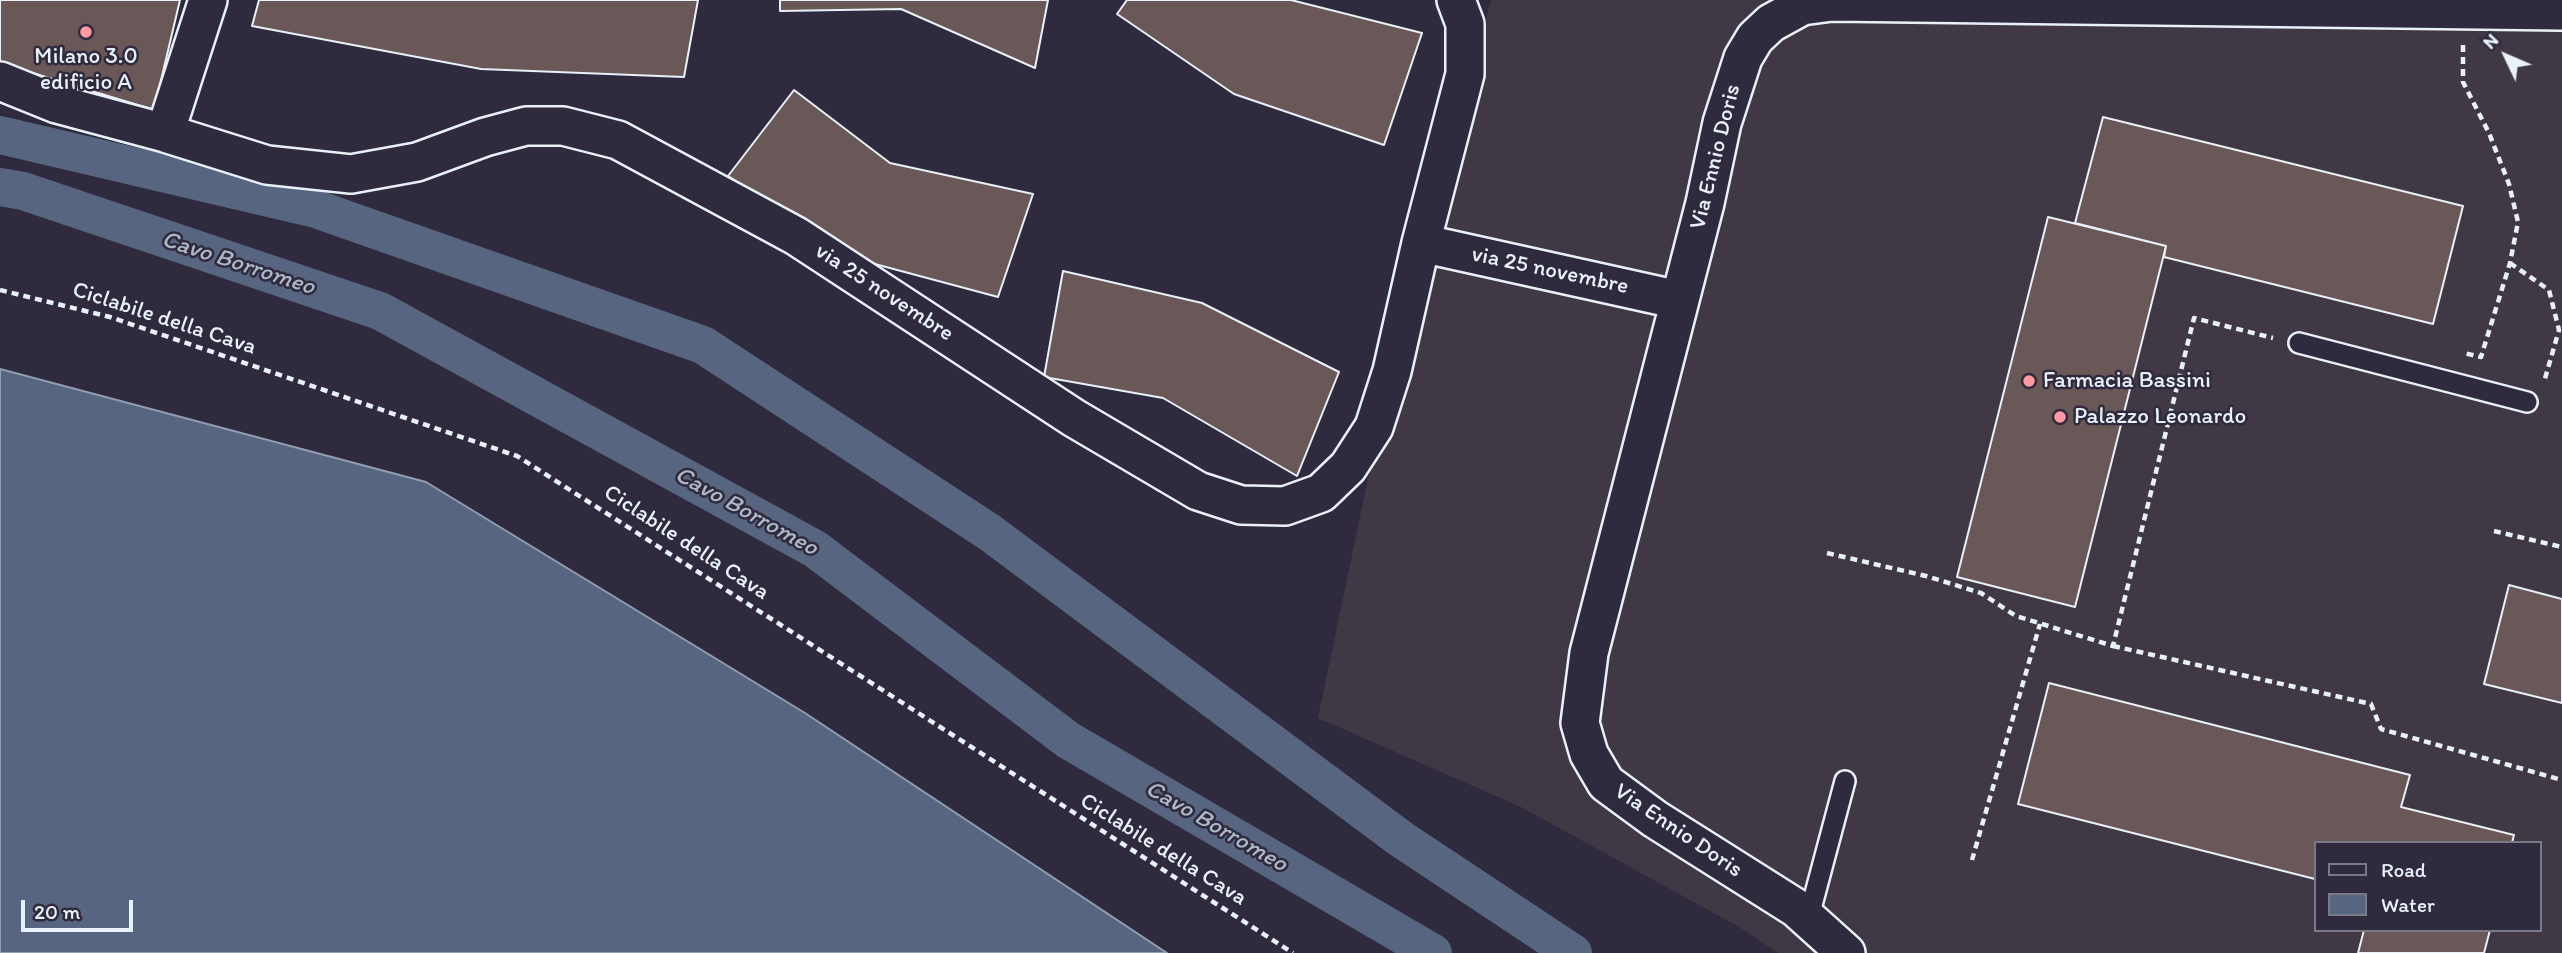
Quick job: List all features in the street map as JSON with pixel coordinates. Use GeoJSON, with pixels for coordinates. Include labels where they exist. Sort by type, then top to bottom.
{"type":"FeatureCollection","features":[{"type":"Feature","properties":{"kind":"street"},"geometry":{"type":"LineString","coordinates":[[165,133],[208,0]]}},
{"type":"Feature","properties":{"kind":"street","name":"via 25 novembre"},"geometry":{"type":"LineString","coordinates":[[0,81],[57,104],[165,133],[267,165],[351,174],[417,162],[485,137],[526,126],[563,126],[618,141],[796,236],[1074,418],[1198,491],[1241,505],[1285,506],[1321,493],[1348,467],[1374,427],[1392,371],[1465,75],[1465,23],[1457,0]]}},
{"type":"Feature","properties":{"kind":"street","name":"Via Ennio Doris"},"geometry":{"type":"LineString","coordinates":[[1846,953],[1796,908],[1655,819],[1606,783],[1589,754],[1580,723],[1589,653],[1705,203],[1722,123],[1742,58],[1755,38],[1771,23],[1802,6],[1832,2],[2562,11]]}},
{"type":"Feature","properties":{"kind":"street","name":"via 25 novembre"},"geometry":{"type":"LineString","coordinates":[[1422,243],[1679,300]]}},
{"type":"Feature","properties":{"kind":"lane"},"geometry":{"type":"LineString","coordinates":[[2299,343],[2535,398]]}},
{"type":"Feature","properties":{"kind":"lane"},"geometry":{"type":"LineString","coordinates":[[1808,920],[1845,780]]}},
{"type":"Feature","properties":{"kind":"path"},"geometry":{"type":"LineString","coordinates":[[2455,351],[2481,357],[2510,263],[2518,222],[2509,184],[2489,134],[2463,82],[2463,9]]}},
{"type":"Feature","properties":{"kind":"path"},"geometry":{"type":"LineString","coordinates":[[2510,263],[2549,290],[2559,330],[2535,398]]}},
{"type":"Feature","properties":{"kind":"path","name":"Ciclabile della Cava"},"geometry":{"type":"LineString","coordinates":[[0,290],[110,317],[517,456],[1293,953]]}},
{"type":"Feature","properties":{"kind":"path"},"geometry":{"type":"LineString","coordinates":[[2113,646],[2194,318],[2278,339]]}},
{"type":"Feature","properties":{"kind":"path"},"geometry":{"type":"LineString","coordinates":[[2494,531],[2562,547]]}},
{"type":"Feature","properties":{"kind":"path"},"geometry":{"type":"LineString","coordinates":[[1827,553],[1926,576],[1981,593],[2015,617],[2113,646],[2371,704],[2381,729],[2562,780]]}},
{"type":"Feature","properties":{"kind":"path"},"geometry":{"type":"LineString","coordinates":[[1972,860],[2040,624]]}},
{"type":"Feature","properties":{"kind":"shaded area"},"geometry":{"type":"Polygon","coordinates":[[[1491,0],[2562,0],[2562,953],[1778,953],[1741,928],[1521,807],[1318,718],[1366,488],[1491,0]]]}},
{"type":"Feature","properties":{"kind":"water"},"geometry":{"type":"Polygon","coordinates":[[[0,369],[426,482],[805,713],[1167,953],[0,953],[0,369]]]}},
{"type":"Feature","properties":{"kind":"building","name":"Milano 3.0 edificio A"},"geometry":{"type":"Polygon","coordinates":[[[0,0],[180,0],[154,110],[0,63],[0,0]]]}},
{"type":"Feature","properties":{"kind":"building"},"geometry":{"type":"Polygon","coordinates":[[[259,0],[698,0],[684,77],[481,69],[252,26],[259,0]]]}},
{"type":"Feature","properties":{"kind":"building"},"geometry":{"type":"Polygon","coordinates":[[[780,0],[1048,0],[1035,68],[901,9],[780,11],[780,0]]]}},
{"type":"Feature","properties":{"kind":"building"},"geometry":{"type":"Polygon","coordinates":[[[1127,0],[1291,0],[1422,33],[1384,145],[1234,94],[1117,14],[1127,0]]]}},
{"type":"Feature","properties":{"kind":"building"},"geometry":{"type":"Polygon","coordinates":[[[794,90],[890,163],[1033,194],[998,297],[845,256],[728,176],[794,90]]]}},
{"type":"Feature","properties":{"kind":"building"},"geometry":{"type":"Polygon","coordinates":[[[2103,117],[2463,206],[2433,324],[2164,257],[2166,246],[2075,223],[2103,117]]]}},
{"type":"Feature","properties":{"kind":"building","name":"Palazzo Leonardo"},"geometry":{"type":"Polygon","coordinates":[[[2048,217],[2166,246],[2075,607],[1957,577],[2048,217]]]}},
{"type":"Feature","properties":{"kind":"building"},"geometry":{"type":"Polygon","coordinates":[[[1063,271],[1202,303],[1339,372],[1297,476],[1163,398],[1044,377],[1063,271]]]}},
{"type":"Feature","properties":{"kind":"building"},"geometry":{"type":"Polygon","coordinates":[[[2509,585],[2562,599],[2562,703],[2484,684],[2509,585]]]}},
{"type":"Feature","properties":{"kind":"building"},"geometry":{"type":"Polygon","coordinates":[[[2049,683],[2410,775],[2401,807],[2514,835],[2512,841],[2314,841],[2314,879],[2018,804],[2049,683]]]}},
{"type":"Feature","properties":{"kind":"building"},"geometry":{"type":"Polygon","coordinates":[[[2363,932],[2489,932],[2484,953],[2358,953],[2363,932]]]}},
{"type":"Feature","properties":{"kind":"waterway"},"geometry":{"type":"LineString","coordinates":[[0,135],[316,209],[703,345],[989,532],[1401,839],[1573,953]]}},
{"type":"Feature","properties":{"kind":"waterway","name":"Cavo Borromeo"},"geometry":{"type":"LineString","coordinates":[[0,187],[23,191],[380,311],[815,549],[1068,740],[1433,953]]}},
{"type":"Feature","properties":{"kind":"place","name":"Milano 3.0 edificio A"},"geometry":{"type":"Point","coordinates":[86,32]}},
{"type":"Feature","properties":{"kind":"place","name":"Farmacia Bassini"},"geometry":{"type":"Point","coordinates":[2029,381]}},
{"type":"Feature","properties":{"kind":"place","name":"Palazzo Leonardo"},"geometry":{"type":"Point","coordinates":[2060,417]}}]}
